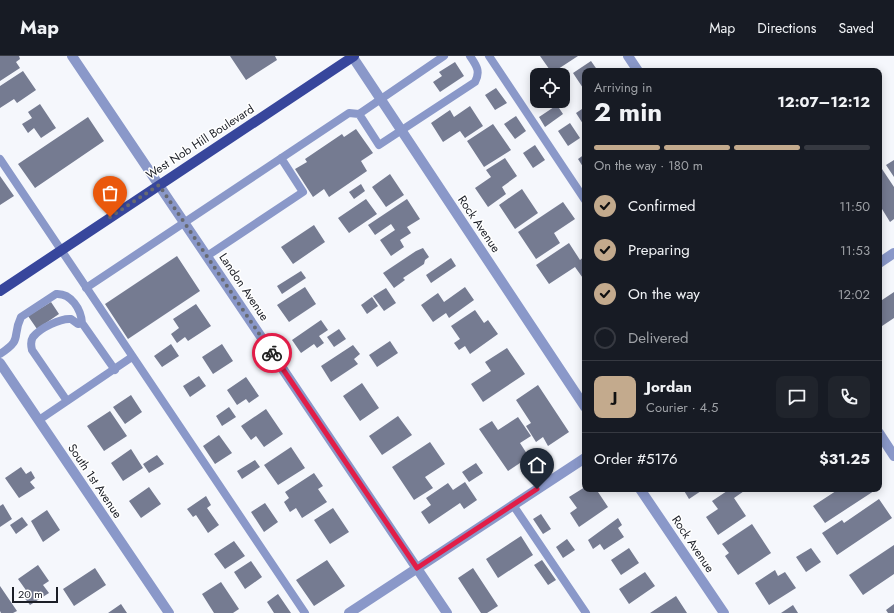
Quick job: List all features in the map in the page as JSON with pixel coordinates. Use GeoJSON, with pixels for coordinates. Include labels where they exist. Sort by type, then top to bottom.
{"type":"FeatureCollection","features":[{"type":"Feature","properties":{"kind":"main road","name":"West Nob Hill Boulevard"},"geometry":{"type":"LineString","coordinates":[[0,291],[353,56]]}},
{"type":"Feature","properties":{"kind":"street","name":"Landon Avenue"},"geometry":{"type":"LineString","coordinates":[[72,56],[447,613]]}},
{"type":"Feature","properties":{"kind":"street","name":"Rock Avenue"},"geometry":{"type":"LineString","coordinates":[[353,56],[380,100],[582,402]]}},
{"type":"Feature","properties":{"kind":"street"},"geometry":{"type":"LineString","coordinates":[[628,56],[636,68]]}},
{"type":"Feature","properties":{"kind":"street"},"geometry":{"type":"LineString","coordinates":[[882,261],[894,253]]}},
{"type":"Feature","properties":{"kind":"street","name":"South 1st Avenue"},"geometry":{"type":"LineString","coordinates":[[0,363],[169,613]]}},
{"type":"Feature","properties":{"kind":"street"},"geometry":{"type":"LineString","coordinates":[[882,438],[894,456]]}},
{"type":"Feature","properties":{"kind":"street"},"geometry":{"type":"LineString","coordinates":[[349,613],[582,460]]}},
{"type":"Feature","properties":{"kind":"street","name":"Rock Avenue"},"geometry":{"type":"LineString","coordinates":[[642,492],[724,613]]}},
{"type":"Feature","properties":{"kind":"lane"},"geometry":{"type":"LineString","coordinates":[[86,288],[349,113],[359,114],[444,56]]}},
{"type":"Feature","properties":{"kind":"lane"},"geometry":{"type":"LineString","coordinates":[[359,114],[379,145],[476,82],[479,75],[478,67],[470,56]]}},
{"type":"Feature","properties":{"kind":"lane"},"geometry":{"type":"LineString","coordinates":[[489,56],[582,196]]}},
{"type":"Feature","properties":{"kind":"lane"},"geometry":{"type":"LineString","coordinates":[[206,256],[303,192],[281,158]]}},
{"type":"Feature","properties":{"kind":"lane"},"geometry":{"type":"LineString","coordinates":[[0,160],[305,613]]}},
{"type":"Feature","properties":{"kind":"lane"},"geometry":{"type":"LineString","coordinates":[[0,354],[13,346],[21,317],[56,294],[66,294],[81,314],[82,323],[114,370]]}},
{"type":"Feature","properties":{"kind":"lane"},"geometry":{"type":"LineString","coordinates":[[67,401],[32,350],[31,344],[34,337],[59,320],[72,319],[78,324],[82,323]]}},
{"type":"Feature","properties":{"kind":"lane"},"geometry":{"type":"LineString","coordinates":[[39,420],[132,358]]}},
{"type":"Feature","properties":{"kind":"lane"},"geometry":{"type":"LineString","coordinates":[[513,505],[586,613]]}},
{"type":"Feature","properties":{"kind":"building"},"geometry":{"type":"Polygon","coordinates":[[[0,56],[19,56],[20,59],[16,62],[20,68],[0,81],[0,56]]]}},
{"type":"Feature","properties":{"kind":"building"},"geometry":{"type":"Polygon","coordinates":[[[230,56],[275,56],[277,60],[246,80],[230,56]]]}},
{"type":"Feature","properties":{"kind":"building"},"geometry":{"type":"Polygon","coordinates":[[[540,56],[578,56],[560,68],[548,68],[540,56]]]}},
{"type":"Feature","properties":{"kind":"building"},"geometry":{"type":"Polygon","coordinates":[[[591,61],[596,68],[582,68],[582,86],[573,73],[591,61]]]}},
{"type":"Feature","properties":{"kind":"building"},"geometry":{"type":"Polygon","coordinates":[[[455,62],[464,76],[440,92],[433,82],[442,76],[439,72],[455,62]]]}},
{"type":"Feature","properties":{"kind":"building"},"geometry":{"type":"Polygon","coordinates":[[[23,71],[36,90],[17,103],[14,99],[0,108],[0,86],[23,71]]]}},
{"type":"Feature","properties":{"kind":"building"},"geometry":{"type":"Polygon","coordinates":[[[496,88],[507,103],[495,110],[485,95],[496,88]]]}},
{"type":"Feature","properties":{"kind":"building"},"geometry":{"type":"Polygon","coordinates":[[[40,104],[56,128],[41,138],[34,128],[28,133],[22,124],[32,118],[28,112],[40,104]]]}},
{"type":"Feature","properties":{"kind":"building"},"geometry":{"type":"Polygon","coordinates":[[[470,106],[483,126],[465,138],[460,131],[443,142],[431,123],[450,110],[454,117],[470,106]]]}},
{"type":"Feature","properties":{"kind":"building"},"geometry":{"type":"Polygon","coordinates":[[[552,108],[559,108],[563,114],[545,127],[539,117],[552,108]]]}},
{"type":"Feature","properties":{"kind":"building"},"geometry":{"type":"Polygon","coordinates":[[[582,109],[582,122],[576,113],[582,109]]]}},
{"type":"Feature","properties":{"kind":"building"},"geometry":{"type":"Polygon","coordinates":[[[516,116],[526,131],[515,139],[504,124],[516,116]]]}},
{"type":"Feature","properties":{"kind":"building"},"geometry":{"type":"Polygon","coordinates":[[[88,117],[104,141],[35,188],[18,164],[88,117]]]}},
{"type":"Feature","properties":{"kind":"building"},"geometry":{"type":"Polygon","coordinates":[[[570,123],[580,138],[568,146],[558,131],[570,123]]]}},
{"type":"Feature","properties":{"kind":"building"},"geometry":{"type":"Polygon","coordinates":[[[493,124],[511,150],[484,167],[467,141],[493,124]]]}},
{"type":"Feature","properties":{"kind":"building"},"geometry":{"type":"Polygon","coordinates":[[[356,129],[373,153],[361,161],[367,171],[329,197],[324,189],[313,197],[295,169],[307,162],[305,159],[342,134],[344,137],[356,129]]]}},
{"type":"Feature","properties":{"kind":"building"},"geometry":{"type":"Polygon","coordinates":[[[535,145],[545,160],[533,168],[523,153],[535,145]]]}},
{"type":"Feature","properties":{"kind":"building"},"geometry":{"type":"Polygon","coordinates":[[[582,156],[582,165],[578,159],[582,156]]]}},
{"type":"Feature","properties":{"kind":"building"},"geometry":{"type":"Polygon","coordinates":[[[505,158],[517,176],[502,187],[506,194],[488,207],[475,188],[491,177],[486,170],[505,158]]]}},
{"type":"Feature","properties":{"kind":"building"},"geometry":{"type":"Polygon","coordinates":[[[894,160],[894,177],[886,165],[894,160]]]}},
{"type":"Feature","properties":{"kind":"building"},"geometry":{"type":"Polygon","coordinates":[[[882,169],[894,187],[894,219],[890,222],[882,209],[882,169]]]}},
{"type":"Feature","properties":{"kind":"building"},"geometry":{"type":"Polygon","coordinates":[[[390,174],[404,195],[386,207],[372,187],[390,174]]]}},
{"type":"Feature","properties":{"kind":"building"},"geometry":{"type":"Polygon","coordinates":[[[0,176],[14,196],[0,205],[0,176]]]}},
{"type":"Feature","properties":{"kind":"building"},"geometry":{"type":"Polygon","coordinates":[[[361,184],[365,191],[354,199],[349,192],[361,184]]]}},
{"type":"Feature","properties":{"kind":"building"},"geometry":{"type":"Polygon","coordinates":[[[522,189],[538,213],[515,229],[499,205],[522,189]]]}},
{"type":"Feature","properties":{"kind":"building"},"geometry":{"type":"Polygon","coordinates":[[[366,199],[377,214],[349,233],[338,218],[366,199]]]}},
{"type":"Feature","properties":{"kind":"building"},"geometry":{"type":"Polygon","coordinates":[[[407,199],[420,219],[407,227],[411,233],[400,240],[404,247],[391,256],[380,240],[395,230],[391,224],[375,235],[368,225],[407,199]]]}},
{"type":"Feature","properties":{"kind":"building"},"geometry":{"type":"Polygon","coordinates":[[[563,202],[575,219],[554,233],[560,243],[536,259],[518,232],[563,202]]]}},
{"type":"Feature","properties":{"kind":"building"},"geometry":{"type":"Polygon","coordinates":[[[314,225],[325,242],[293,264],[281,247],[314,225]]]}},
{"type":"Feature","properties":{"kind":"building"},"geometry":{"type":"Polygon","coordinates":[[[569,243],[580,260],[582,258],[582,277],[575,267],[549,284],[536,265],[569,243]]]}},
{"type":"Feature","properties":{"kind":"building"},"geometry":{"type":"Polygon","coordinates":[[[423,248],[429,257],[425,260],[424,264],[403,278],[405,280],[394,288],[383,273],[423,248]]]}},
{"type":"Feature","properties":{"kind":"building"},"geometry":{"type":"Polygon","coordinates":[[[177,256],[200,291],[128,339],[105,304],[177,256]]]}},
{"type":"Feature","properties":{"kind":"building"},"geometry":{"type":"Polygon","coordinates":[[[451,258],[456,266],[431,283],[426,275],[451,258]]]}},
{"type":"Feature","properties":{"kind":"building"},"geometry":{"type":"Polygon","coordinates":[[[301,271],[306,278],[282,294],[277,286],[301,271]]]}},
{"type":"Feature","properties":{"kind":"building"},"geometry":{"type":"Polygon","coordinates":[[[305,287],[316,304],[289,322],[277,305],[305,287]]]}},
{"type":"Feature","properties":{"kind":"building"},"geometry":{"type":"Polygon","coordinates":[[[465,287],[474,300],[449,318],[446,313],[433,322],[421,305],[438,293],[444,302],[465,287]]]}},
{"type":"Feature","properties":{"kind":"building"},"geometry":{"type":"Polygon","coordinates":[[[386,288],[396,303],[384,311],[373,296],[386,288]]]}},
{"type":"Feature","properties":{"kind":"building"},"geometry":{"type":"Polygon","coordinates":[[[894,292],[894,318],[882,326],[882,300],[894,292]]]}},
{"type":"Feature","properties":{"kind":"building"},"geometry":{"type":"Polygon","coordinates":[[[372,297],[378,306],[367,314],[361,305],[372,297]]]}},
{"type":"Feature","properties":{"kind":"building"},"geometry":{"type":"Polygon","coordinates":[[[51,302],[59,314],[37,329],[28,316],[51,302]]]}},
{"type":"Feature","properties":{"kind":"building"},"geometry":{"type":"Polygon","coordinates":[[[196,304],[211,326],[188,341],[185,337],[177,343],[171,334],[179,328],[173,319],[196,304]]]}},
{"type":"Feature","properties":{"kind":"building"},"geometry":{"type":"Polygon","coordinates":[[[475,310],[484,323],[488,320],[498,334],[470,354],[465,346],[459,350],[454,343],[460,339],[451,326],[475,310]]]}},
{"type":"Feature","properties":{"kind":"building"},"geometry":{"type":"Polygon","coordinates":[[[321,320],[328,330],[319,336],[324,343],[317,348],[314,344],[301,353],[292,340],[321,320]]]}},
{"type":"Feature","properties":{"kind":"building"},"geometry":{"type":"Polygon","coordinates":[[[339,329],[346,339],[334,347],[327,337],[339,329]]]}},
{"type":"Feature","properties":{"kind":"building"},"geometry":{"type":"Polygon","coordinates":[[[390,341],[398,353],[377,367],[369,355],[390,341]]]}},
{"type":"Feature","properties":{"kind":"building"},"geometry":{"type":"Polygon","coordinates":[[[171,344],[179,356],[162,367],[154,356],[171,344]]]}},
{"type":"Feature","properties":{"kind":"building"},"geometry":{"type":"Polygon","coordinates":[[[222,344],[233,361],[213,374],[202,357],[222,344]]]}},
{"type":"Feature","properties":{"kind":"building"},"geometry":{"type":"Polygon","coordinates":[[[353,345],[360,354],[354,359],[358,364],[331,382],[321,366],[353,345]]]}},
{"type":"Feature","properties":{"kind":"building"},"geometry":{"type":"Polygon","coordinates":[[[507,348],[525,374],[483,402],[471,384],[491,371],[485,362],[507,348]]]}},
{"type":"Feature","properties":{"kind":"building"},"geometry":{"type":"Polygon","coordinates":[[[199,376],[206,386],[190,397],[183,386],[199,376]]]}},
{"type":"Feature","properties":{"kind":"building"},"geometry":{"type":"Polygon","coordinates":[[[246,377],[259,396],[249,403],[246,399],[237,405],[227,390],[246,377]]]}},
{"type":"Feature","properties":{"kind":"building"},"geometry":{"type":"Polygon","coordinates":[[[362,383],[379,408],[360,421],[343,396],[362,383]]]}},
{"type":"Feature","properties":{"kind":"building"},"geometry":{"type":"Polygon","coordinates":[[[538,385],[569,432],[548,446],[543,437],[536,442],[526,426],[531,423],[516,400],[538,385]]]}},
{"type":"Feature","properties":{"kind":"building"},"geometry":{"type":"Polygon","coordinates":[[[131,395],[142,412],[125,424],[113,407],[131,395]]]}},
{"type":"Feature","properties":{"kind":"building"},"geometry":{"type":"Polygon","coordinates":[[[229,407],[236,417],[222,426],[216,416],[229,407]]]}},
{"type":"Feature","properties":{"kind":"building"},"geometry":{"type":"Polygon","coordinates":[[[266,409],[283,434],[264,447],[256,436],[251,440],[241,426],[266,409]]]}},
{"type":"Feature","properties":{"kind":"building"},"geometry":{"type":"Polygon","coordinates":[[[110,411],[127,436],[104,451],[87,426],[110,411]]]}},
{"type":"Feature","properties":{"kind":"building"},"geometry":{"type":"Polygon","coordinates":[[[398,416],[412,435],[382,455],[369,436],[398,416]]]}},
{"type":"Feature","properties":{"kind":"building"},"geometry":{"type":"Polygon","coordinates":[[[518,417],[531,436],[520,443],[529,457],[508,471],[479,429],[492,421],[498,430],[518,417]]]}},
{"type":"Feature","properties":{"kind":"building"},"geometry":{"type":"Polygon","coordinates":[[[219,435],[232,453],[215,464],[203,446],[219,435]]]}},
{"type":"Feature","properties":{"kind":"building"},"geometry":{"type":"Polygon","coordinates":[[[430,442],[445,464],[425,477],[433,488],[414,500],[392,467],[430,442]]]}},
{"type":"Feature","properties":{"kind":"building"},"geometry":{"type":"Polygon","coordinates":[[[291,447],[305,468],[278,485],[264,465],[291,447]]]}},
{"type":"Feature","properties":{"kind":"building"},"geometry":{"type":"Polygon","coordinates":[[[131,449],[143,468],[123,481],[111,463],[131,449]]]}},
{"type":"Feature","properties":{"kind":"building"},"geometry":{"type":"Polygon","coordinates":[[[157,455],[164,464],[149,473],[143,464],[157,455]]]}},
{"type":"Feature","properties":{"kind":"building"},"geometry":{"type":"Polygon","coordinates":[[[255,460],[260,467],[242,479],[237,471],[255,460]]]}},
{"type":"Feature","properties":{"kind":"building"},"geometry":{"type":"Polygon","coordinates":[[[476,463],[483,473],[469,482],[462,472],[476,463]]]}},
{"type":"Feature","properties":{"kind":"building"},"geometry":{"type":"Polygon","coordinates":[[[21,467],[26,474],[31,471],[35,478],[30,482],[35,488],[19,498],[5,478],[21,467]]]}},
{"type":"Feature","properties":{"kind":"building"},"geometry":{"type":"Polygon","coordinates":[[[314,473],[323,486],[318,489],[327,502],[302,518],[296,508],[290,512],[284,502],[289,498],[285,492],[314,473]]]}},
{"type":"Feature","properties":{"kind":"building"},"geometry":{"type":"Polygon","coordinates":[[[465,482],[477,500],[464,509],[460,503],[429,524],[421,512],[431,505],[426,498],[448,483],[453,490],[465,482]]]}},
{"type":"Feature","properties":{"kind":"building"},"geometry":{"type":"Polygon","coordinates":[[[149,487],[161,504],[141,518],[129,501],[149,487]]]}},
{"type":"Feature","properties":{"kind":"building"},"geometry":{"type":"Polygon","coordinates":[[[582,489],[582,492],[598,492],[608,507],[579,527],[570,513],[577,508],[569,497],[582,489]]]}},
{"type":"Feature","properties":{"kind":"building"},"geometry":{"type":"Polygon","coordinates":[[[685,492],[700,492],[689,499],[685,492]]]}},
{"type":"Feature","properties":{"kind":"building"},"geometry":{"type":"Polygon","coordinates":[[[726,492],[743,492],[734,498],[746,516],[718,535],[706,517],[718,509],[712,501],[726,492]]]}},
{"type":"Feature","properties":{"kind":"building"},"geometry":{"type":"Polygon","coordinates":[[[834,492],[872,492],[825,523],[813,506],[834,492]]]}},
{"type":"Feature","properties":{"kind":"building"},"geometry":{"type":"Polygon","coordinates":[[[206,496],[211,505],[207,508],[219,525],[208,533],[196,515],[193,517],[187,509],[206,496]]]}},
{"type":"Feature","properties":{"kind":"building"},"geometry":{"type":"Polygon","coordinates":[[[879,499],[892,518],[837,555],[822,533],[842,520],[844,523],[879,499]]]}},
{"type":"Feature","properties":{"kind":"building"},"geometry":{"type":"Polygon","coordinates":[[[265,503],[278,522],[264,532],[251,512],[265,503]]]}},
{"type":"Feature","properties":{"kind":"building"},"geometry":{"type":"Polygon","coordinates":[[[3,504],[12,519],[0,527],[0,506],[3,504]]]}},
{"type":"Feature","properties":{"kind":"building"},"geometry":{"type":"Polygon","coordinates":[[[333,508],[349,532],[330,544],[314,520],[333,508]]]}},
{"type":"Feature","properties":{"kind":"building"},"geometry":{"type":"Polygon","coordinates":[[[47,510],[60,530],[43,542],[31,521],[47,510]]]}},
{"type":"Feature","properties":{"kind":"building"},"geometry":{"type":"Polygon","coordinates":[[[541,514],[551,529],[543,534],[533,519],[541,514]]]}},
{"type":"Feature","properties":{"kind":"building"},"geometry":{"type":"Polygon","coordinates":[[[22,517],[28,525],[16,534],[10,525],[22,517]]]}},
{"type":"Feature","properties":{"kind":"building"},"geometry":{"type":"Polygon","coordinates":[[[618,518],[622,525],[618,528],[624,537],[604,550],[600,544],[593,549],[588,540],[618,518]]]}},
{"type":"Feature","properties":{"kind":"building"},"geometry":{"type":"Polygon","coordinates":[[[752,524],[771,553],[738,575],[725,556],[729,553],[722,544],[752,524]]]}},
{"type":"Feature","properties":{"kind":"building"},"geometry":{"type":"Polygon","coordinates":[[[521,536],[533,555],[498,578],[486,559],[521,536]]]}},
{"type":"Feature","properties":{"kind":"building"},"geometry":{"type":"Polygon","coordinates":[[[567,539],[575,550],[563,558],[556,547],[567,539]]]}},
{"type":"Feature","properties":{"kind":"building"},"geometry":{"type":"Polygon","coordinates":[[[234,541],[245,556],[225,569],[214,554],[234,541]]]}},
{"type":"Feature","properties":{"kind":"building"},"geometry":{"type":"Polygon","coordinates":[[[894,545],[894,574],[863,595],[849,575],[894,545]]]}},
{"type":"Feature","properties":{"kind":"building"},"geometry":{"type":"Polygon","coordinates":[[[629,548],[639,563],[621,575],[611,560],[629,548]]]}},
{"type":"Feature","properties":{"kind":"building"},"geometry":{"type":"Polygon","coordinates":[[[811,548],[821,562],[806,572],[796,557],[811,548]]]}},
{"type":"Feature","properties":{"kind":"building"},"geometry":{"type":"Polygon","coordinates":[[[327,560],[345,586],[314,606],[296,580],[327,560]]]}},
{"type":"Feature","properties":{"kind":"building"},"geometry":{"type":"Polygon","coordinates":[[[542,560],[556,580],[548,585],[534,565],[542,560]]]}},
{"type":"Feature","properties":{"kind":"building"},"geometry":{"type":"Polygon","coordinates":[[[251,561],[262,577],[245,589],[234,572],[251,561]]]}},
{"type":"Feature","properties":{"kind":"building"},"geometry":{"type":"Polygon","coordinates":[[[38,565],[49,581],[43,585],[49,593],[30,605],[23,596],[28,593],[18,579],[38,565]]]}},
{"type":"Feature","properties":{"kind":"building"},"geometry":{"type":"Polygon","coordinates":[[[95,568],[106,585],[74,606],[63,589],[95,568]]]}},
{"type":"Feature","properties":{"kind":"building"},"geometry":{"type":"Polygon","coordinates":[[[473,568],[498,606],[487,613],[481,613],[458,578],[473,568]]]}},
{"type":"Feature","properties":{"kind":"building"},"geometry":{"type":"Polygon","coordinates":[[[775,570],[778,576],[785,572],[796,588],[769,605],[755,583],[775,570]]]}},
{"type":"Feature","properties":{"kind":"building"},"geometry":{"type":"Polygon","coordinates":[[[645,572],[655,586],[629,604],[619,589],[645,572]]]}},
{"type":"Feature","properties":{"kind":"building"},"geometry":{"type":"Polygon","coordinates":[[[221,582],[239,609],[233,613],[214,613],[202,594],[221,582]]]}},
{"type":"Feature","properties":{"kind":"building"},"geometry":{"type":"Polygon","coordinates":[[[0,586],[17,611],[13,613],[1,613],[0,586]]]}},
{"type":"Feature","properties":{"kind":"building"},"geometry":{"type":"Polygon","coordinates":[[[278,594],[291,613],[274,613],[267,602],[278,594]]]}},
{"type":"Feature","properties":{"kind":"building"},"geometry":{"type":"Polygon","coordinates":[[[676,596],[687,613],[650,613],[676,596]]]}},
{"type":"Feature","properties":{"kind":"building"},"geometry":{"type":"Polygon","coordinates":[[[121,604],[127,613],[108,613],[121,604]]]}},
{"type":"Feature","properties":{"kind":"building"},"geometry":{"type":"Polygon","coordinates":[[[894,604],[894,613],[888,613],[886,610],[894,604]]]}},
{"type":"Feature","properties":{"kind":"building"},"geometry":{"type":"Polygon","coordinates":[[[793,605],[798,613],[781,613],[793,605]]]}},
{"type":"Feature","properties":{"kind":"way so far"},"geometry":{"type":"LineString","coordinates":[[110,217],[159,185],[272,353]]}},
{"type":"Feature","properties":{"kind":"route"},"geometry":{"type":"LineString","coordinates":[[272,353],[417,568],[537,489]]}}]}
